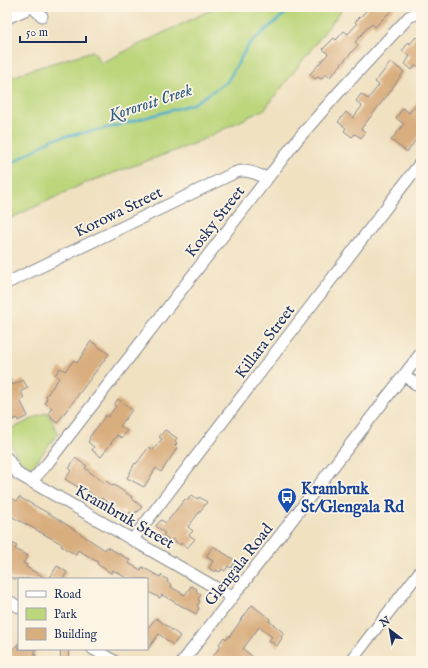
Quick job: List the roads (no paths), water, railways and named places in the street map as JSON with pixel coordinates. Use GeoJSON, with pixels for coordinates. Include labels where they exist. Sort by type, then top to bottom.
{"type":"FeatureCollection","features":[{"type":"Feature","properties":{"kind":"street"},"geometry":{"type":"LineString","coordinates":[[7,18],[25,10],[28,7]]}},
{"type":"Feature","properties":{"kind":"street"},"geometry":{"type":"LineString","coordinates":[[32,7],[42,16]]}},
{"type":"Feature","properties":{"kind":"street","name":"Kosky Street"},"geometry":{"type":"LineString","coordinates":[[33,483],[264,182],[313,122],[409,17],[415,14],[421,15]]}},
{"type":"Feature","properties":{"kind":"street","name":"Killara Street"},"geometry":{"type":"LineString","coordinates":[[133,539],[421,162]]}},
{"type":"Feature","properties":{"kind":"street","name":"Korowa Street"},"geometry":{"type":"LineString","coordinates":[[7,283],[234,173],[244,171],[253,172],[264,182]]}},
{"type":"Feature","properties":{"kind":"street","name":"Glengala Road"},"geometry":{"type":"LineString","coordinates":[[183,661],[421,353]]}},
{"type":"Feature","properties":{"kind":"street"},"geometry":{"type":"LineString","coordinates":[[404,375],[421,388]]}},
{"type":"Feature","properties":{"kind":"street","name":"Krambruk Street"},"geometry":{"type":"LineString","coordinates":[[7,458],[18,474],[232,597]]}},
{"type":"Feature","properties":{"kind":"street"},"geometry":{"type":"LineString","coordinates":[[352,661],[421,570]]}},
{"type":"Feature","properties":{"kind":"street"},"geometry":{"type":"LineString","coordinates":[[7,600],[18,606]]}},
{"type":"Feature","properties":{"kind":"street"},"geometry":{"type":"LineString","coordinates":[[95,650],[114,661]]}},
{"type":"Feature","properties":{"kind":"waterway","name":"Kororoit Creek"},"geometry":{"type":"LineString","coordinates":[[7,166],[53,139],[112,127],[193,104],[227,82],[249,44],[293,7]]}},
{"type":"Feature","properties":{"kind":"place","name":"Krambruk St/Glengala Rd"},"geometry":{"type":"Point","coordinates":[287,514]}}]}
